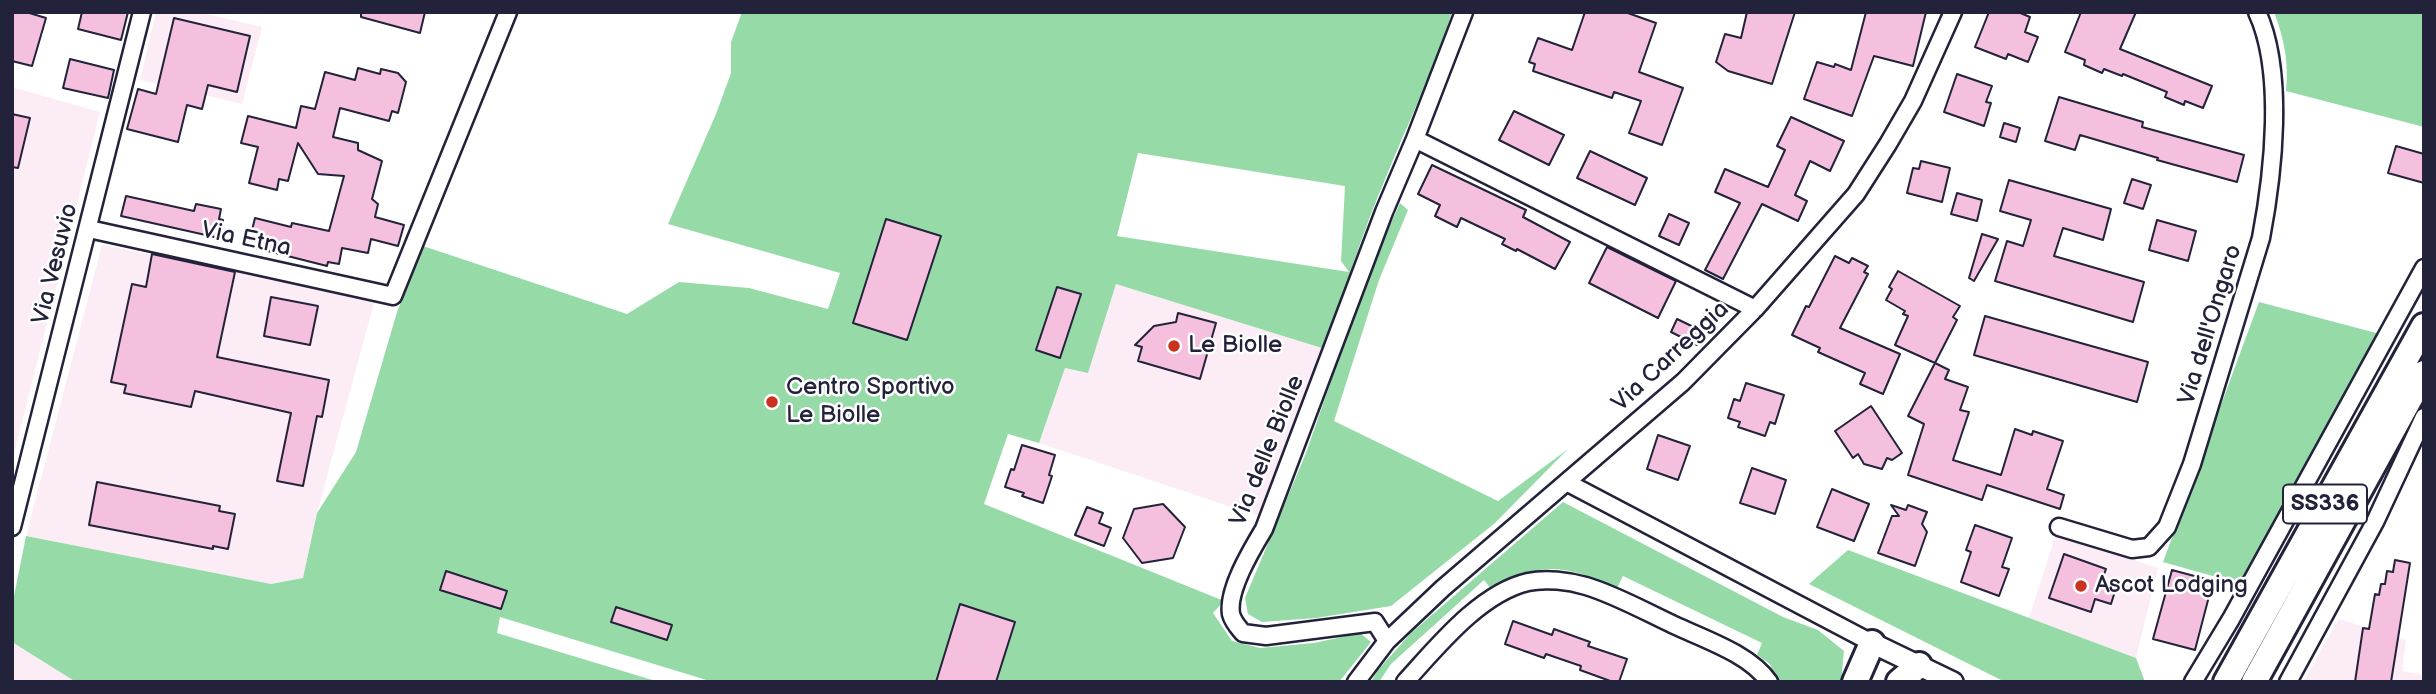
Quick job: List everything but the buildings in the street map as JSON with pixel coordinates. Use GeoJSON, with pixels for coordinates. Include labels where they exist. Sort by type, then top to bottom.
{"type":"FeatureCollection","features":[{"type":"Feature","properties":{"kind":"highway","name":"SS336"},"geometry":{"type":"LineString","coordinates":[[2226,682],[2424,326]]}},
{"type":"Feature","properties":{"kind":"highway","name":"SS336"},"geometry":{"type":"LineString","coordinates":[[2254,682],[2424,373]]}},
{"type":"Feature","properties":{"kind":"highway"},"geometry":{"type":"LineString","coordinates":[[1855,682],[1872,643]]}},
{"type":"Feature","properties":{"kind":"highway"},"geometry":{"type":"LineString","coordinates":[[1899,682],[1919,665]]}},
{"type":"Feature","properties":{"kind":"street","name":"Via Vesuvio"},"geometry":{"type":"LineString","coordinates":[[12,527],[142,12]]}},
{"type":"Feature","properties":{"kind":"street","name":"Via Etna"},"geometry":{"type":"LineString","coordinates":[[89,229],[393,296],[508,12]]}},
{"type":"Feature","properties":{"kind":"street","name":"Via delle Biolle"},"geometry":{"type":"LineString","coordinates":[[1387,641],[1375,622],[1266,636],[1243,633],[1235,624],[1231,612],[1242,566],[1264,529],[1384,212],[1464,12]]}},
{"type":"Feature","properties":{"kind":"street","name":"Via Carreggia"},"geometry":{"type":"LineString","coordinates":[[1356,682],[1387,641],[1683,382],[1755,309],[1862,184],[1913,101],[1953,12]]}},
{"type":"Feature","properties":{"kind":"street","name":"Via dell'Ongaro"},"geometry":{"type":"LineString","coordinates":[[2059,527],[2132,549],[2149,547],[2167,527],[2192,464],[2261,238],[2267,209],[2274,102],[2270,61],[2258,12]]}},
{"type":"Feature","properties":{"kind":"street"},"geometry":{"type":"LineString","coordinates":[[1415,139],[1755,309]]}},
{"type":"Feature","properties":{"kind":"street"},"geometry":{"type":"LineString","coordinates":[[2193,682],[2231,619],[2424,268]]}},
{"type":"Feature","properties":{"kind":"street"},"geometry":{"type":"LineString","coordinates":[[2288,682],[2375,522],[2424,417]]}},
{"type":"Feature","properties":{"kind":"street"},"geometry":{"type":"LineString","coordinates":[[1568,483],[1872,643],[1953,682]]}},
{"type":"Feature","properties":{"kind":"street"},"geometry":{"type":"LineString","coordinates":[[1405,682],[1455,626],[1502,592],[1529,581],[1562,581],[1588,586],[1712,642],[1760,670],[1769,682]]}},
{"type":"Feature","properties":{"kind":"shaded area"},"geometry":{"type":"Polygon","coordinates":[[[156,12],[198,12],[262,27],[242,104],[140,80],[156,12]]]}},
{"type":"Feature","properties":{"kind":"shaded area"},"geometry":{"type":"Polygon","coordinates":[[[12,87],[100,112],[12,462],[12,87]]]}},
{"type":"Feature","properties":{"kind":"shaded area"},"geometry":{"type":"Polygon","coordinates":[[[102,245],[235,270],[374,303],[317,513],[303,578],[271,584],[26,536],[102,245]]]}},
{"type":"Feature","properties":{"kind":"shaded area"},"geometry":{"type":"Polygon","coordinates":[[[1116,284],[1325,349],[1259,516],[1039,443],[1065,368],[1088,373],[1116,284]]]}},
{"type":"Feature","properties":{"kind":"shaded area"},"geometry":{"type":"Polygon","coordinates":[[[2056,534],[2158,568],[2136,658],[2029,618],[2056,534]]]}},
{"type":"Feature","properties":{"kind":"shaded area"},"geometry":{"type":"Polygon","coordinates":[[[2339,619],[2406,640],[2402,671],[2424,675],[2424,682],[2303,682],[2339,619]]]}},
{"type":"Feature","properties":{"kind":"shaded area"},"geometry":{"type":"Polygon","coordinates":[[[12,642],[76,682],[12,682],[12,642]]]}},
{"type":"Feature","properties":{"kind":"green space"},"geometry":{"type":"Polygon","coordinates":[[[742,12],[1452,12],[1369,219],[1325,349],[1116,284],[1088,373],[1065,368],[1039,443],[1008,434],[984,504],[1224,601],[1213,613],[1232,641],[1260,648],[1314,643],[1360,633],[1371,642],[1339,682],[713,682],[500,617],[497,633],[659,682],[76,682],[12,642],[12,606],[26,536],[271,584],[303,578],[317,513],[356,452],[397,312],[423,246],[627,314],[679,282],[749,288],[828,309],[840,273],[668,224],[731,73],[731,42],[742,12]],[[1138,153],[1117,236],[1349,272],[1341,261],[1345,186],[1138,153]]]}},
{"type":"Feature","properties":{"kind":"green space"},"geometry":{"type":"Polygon","coordinates":[[[2274,12],[2424,12],[2424,127],[2286,91],[2285,51],[2274,12]]]}},
{"type":"Feature","properties":{"kind":"green space"},"geometry":{"type":"Polygon","coordinates":[[[1400,203],[1408,210],[1379,280],[1334,421],[1498,501],[1568,449],[1495,523],[1391,606],[1316,618],[1262,622],[1248,614],[1245,598],[1306,453],[1369,272],[1400,203]]]}},
{"type":"Feature","properties":{"kind":"green space"},"geometry":{"type":"Polygon","coordinates":[[[2259,302],[2380,334],[2241,584],[2163,562],[2259,302]]]}},
{"type":"Feature","properties":{"kind":"green space"},"geometry":{"type":"Polygon","coordinates":[[[1563,502],[1783,617],[1818,630],[1844,651],[1841,682],[1778,682],[1770,664],[1757,655],[1762,643],[1623,576],[1617,588],[1587,576],[1554,569],[1532,572],[1492,590],[1484,580],[1391,664],[1379,682],[1371,682],[1377,671],[1411,633],[1563,502]]]}},
{"type":"Feature","properties":{"kind":"green space"},"geometry":{"type":"Polygon","coordinates":[[[1848,550],[2136,658],[2145,682],[2005,682],[1809,584],[1848,550]]]}},
{"type":"Feature","properties":{"kind":"place","name":"Le Biolle"},"geometry":{"type":"Point","coordinates":[1174,346]}},
{"type":"Feature","properties":{"kind":"place","name":"Centro Sportivo Le Biolle"},"geometry":{"type":"Point","coordinates":[772,402]}},
{"type":"Feature","properties":{"kind":"place","name":"Ascot Lodging"},"geometry":{"type":"Point","coordinates":[2081,586]}}]}
